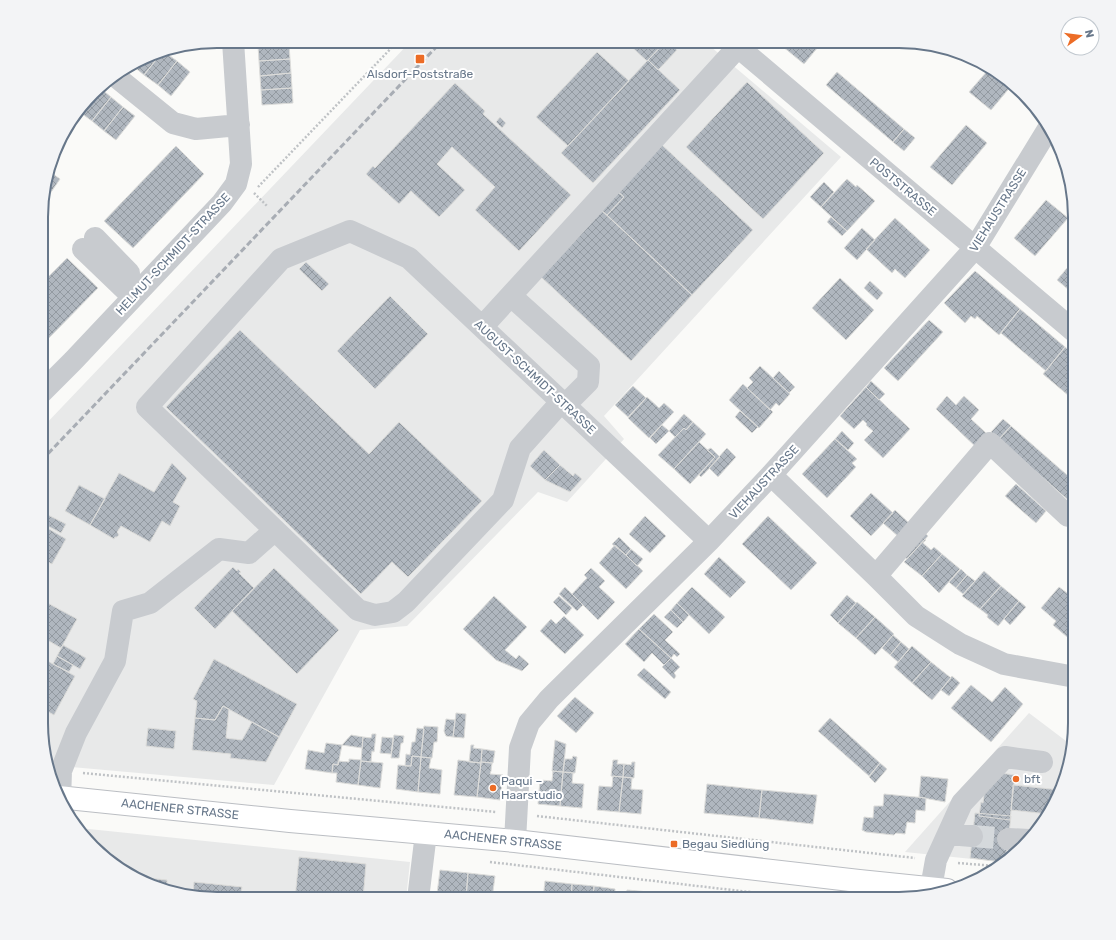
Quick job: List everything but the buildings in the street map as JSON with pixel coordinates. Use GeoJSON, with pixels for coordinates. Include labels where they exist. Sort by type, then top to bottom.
{"type":"FeatureCollection","features":[{"type":"Feature","properties":{"kind":"main road","name":"AACHENER STRASSE"},"geometry":{"type":"LineString","coordinates":[[65,799],[515,841],[858,890],[931,889]]}},
{"type":"Feature","properties":{"kind":"street","name":"HELMUT-SCHMIDT-STRASSE"},"geometry":{"type":"LineString","coordinates":[[48,386],[222,203],[236,184],[240,164],[234,48]]}},
{"type":"Feature","properties":{"kind":"street"},"geometry":{"type":"LineString","coordinates":[[482,327],[730,48]]}},
{"type":"Feature","properties":{"kind":"street","name":"POSTSTRASSE"},"geometry":{"type":"LineString","coordinates":[[740,48],[1068,326]]}},
{"type":"Feature","properties":{"kind":"street"},"geometry":{"type":"LineString","coordinates":[[119,79],[173,123],[196,129],[239,125]]}},
{"type":"Feature","properties":{"kind":"street","name":"VIEHAUSTRASSE"},"geometry":{"type":"LineString","coordinates":[[515,841],[520,748],[528,723],[549,699],[709,541],[772,475],[975,248],[1046,133]]}},
{"type":"Feature","properties":{"kind":"street","name":"AUGUST-SCHMIDT-STRASSE"},"geometry":{"type":"LineString","coordinates":[[275,530],[147,407],[281,259],[350,231],[409,258],[709,541]]}},
{"type":"Feature","properties":{"kind":"street"},"geometry":{"type":"LineString","coordinates":[[89,243],[138,292]]}},
{"type":"Feature","properties":{"kind":"street"},"geometry":{"type":"LineString","coordinates":[[60,785],[61,771],[76,732],[115,661],[123,611],[150,603],[219,549],[249,553],[275,530],[358,610],[375,615],[393,612],[406,602],[504,500],[520,448],[563,403],[588,382],[588,366],[511,296]]}},
{"type":"Feature","properties":{"kind":"street"},"geometry":{"type":"LineString","coordinates":[[876,576],[990,443],[1068,516]]}},
{"type":"Feature","properties":{"kind":"street"},"geometry":{"type":"LineString","coordinates":[[772,475],[916,616],[960,644],[1004,664],[1068,676]]}},
{"type":"Feature","properties":{"kind":"street"},"geometry":{"type":"LineString","coordinates":[[939,887],[936,860],[962,804],[1005,757],[1042,762]]}},
{"type":"Feature","properties":{"kind":"street"},"geometry":{"type":"LineString","coordinates":[[419,892],[426,833]]}},
{"type":"Feature","properties":{"kind":"street"},"geometry":{"type":"LineString","coordinates":[[948,834],[972,836]]}},
{"type":"Feature","properties":{"kind":"path"},"geometry":{"type":"LineString","coordinates":[[253,192],[267,206]]}},
{"type":"Feature","properties":{"kind":"shaded area"},"geometry":{"type":"Polygon","coordinates":[[[404,48],[712,48],[841,157],[604,416],[624,439],[567,502],[538,492],[407,626],[360,630],[274,785],[54,765],[48,734],[48,422],[404,48]]]}},
{"type":"Feature","properties":{"kind":"shaded area","name":"bft"},"geometry":{"type":"Polygon","coordinates":[[[1029,713],[1067,742],[1059,777],[1051,798],[1040,817],[1019,843],[996,862],[905,852],[1029,713]]]}},
{"type":"Feature","properties":{"kind":"shaded area"},"geometry":{"type":"Polygon","coordinates":[[[85,829],[410,862],[407,892],[195,891],[163,883],[142,875],[114,857],[97,843],[85,829]]]}},
{"type":"Feature","properties":{"kind":"tunnel"},"geometry":{"type":"LineString","coordinates":[[972,836],[1008,839]]}},
{"type":"Feature","properties":{"kind":"railway"},"geometry":{"type":"LineString","coordinates":[[48,454],[435,48]]}},
{"type":"Feature","properties":{"kind":"place","name":"Alsdorf-Poststraße"},"geometry":{"type":"Point","coordinates":[420,59]}},
{"type":"Feature","properties":{"kind":"place","name":"bft"},"geometry":{"type":"Point","coordinates":[1016,779]}},
{"type":"Feature","properties":{"kind":"place","name":"Paqui – Haarstudio"},"geometry":{"type":"Point","coordinates":[493,788]}},
{"type":"Feature","properties":{"kind":"place","name":"Begau Siedlung"},"geometry":{"type":"Point","coordinates":[674,844]}}]}
